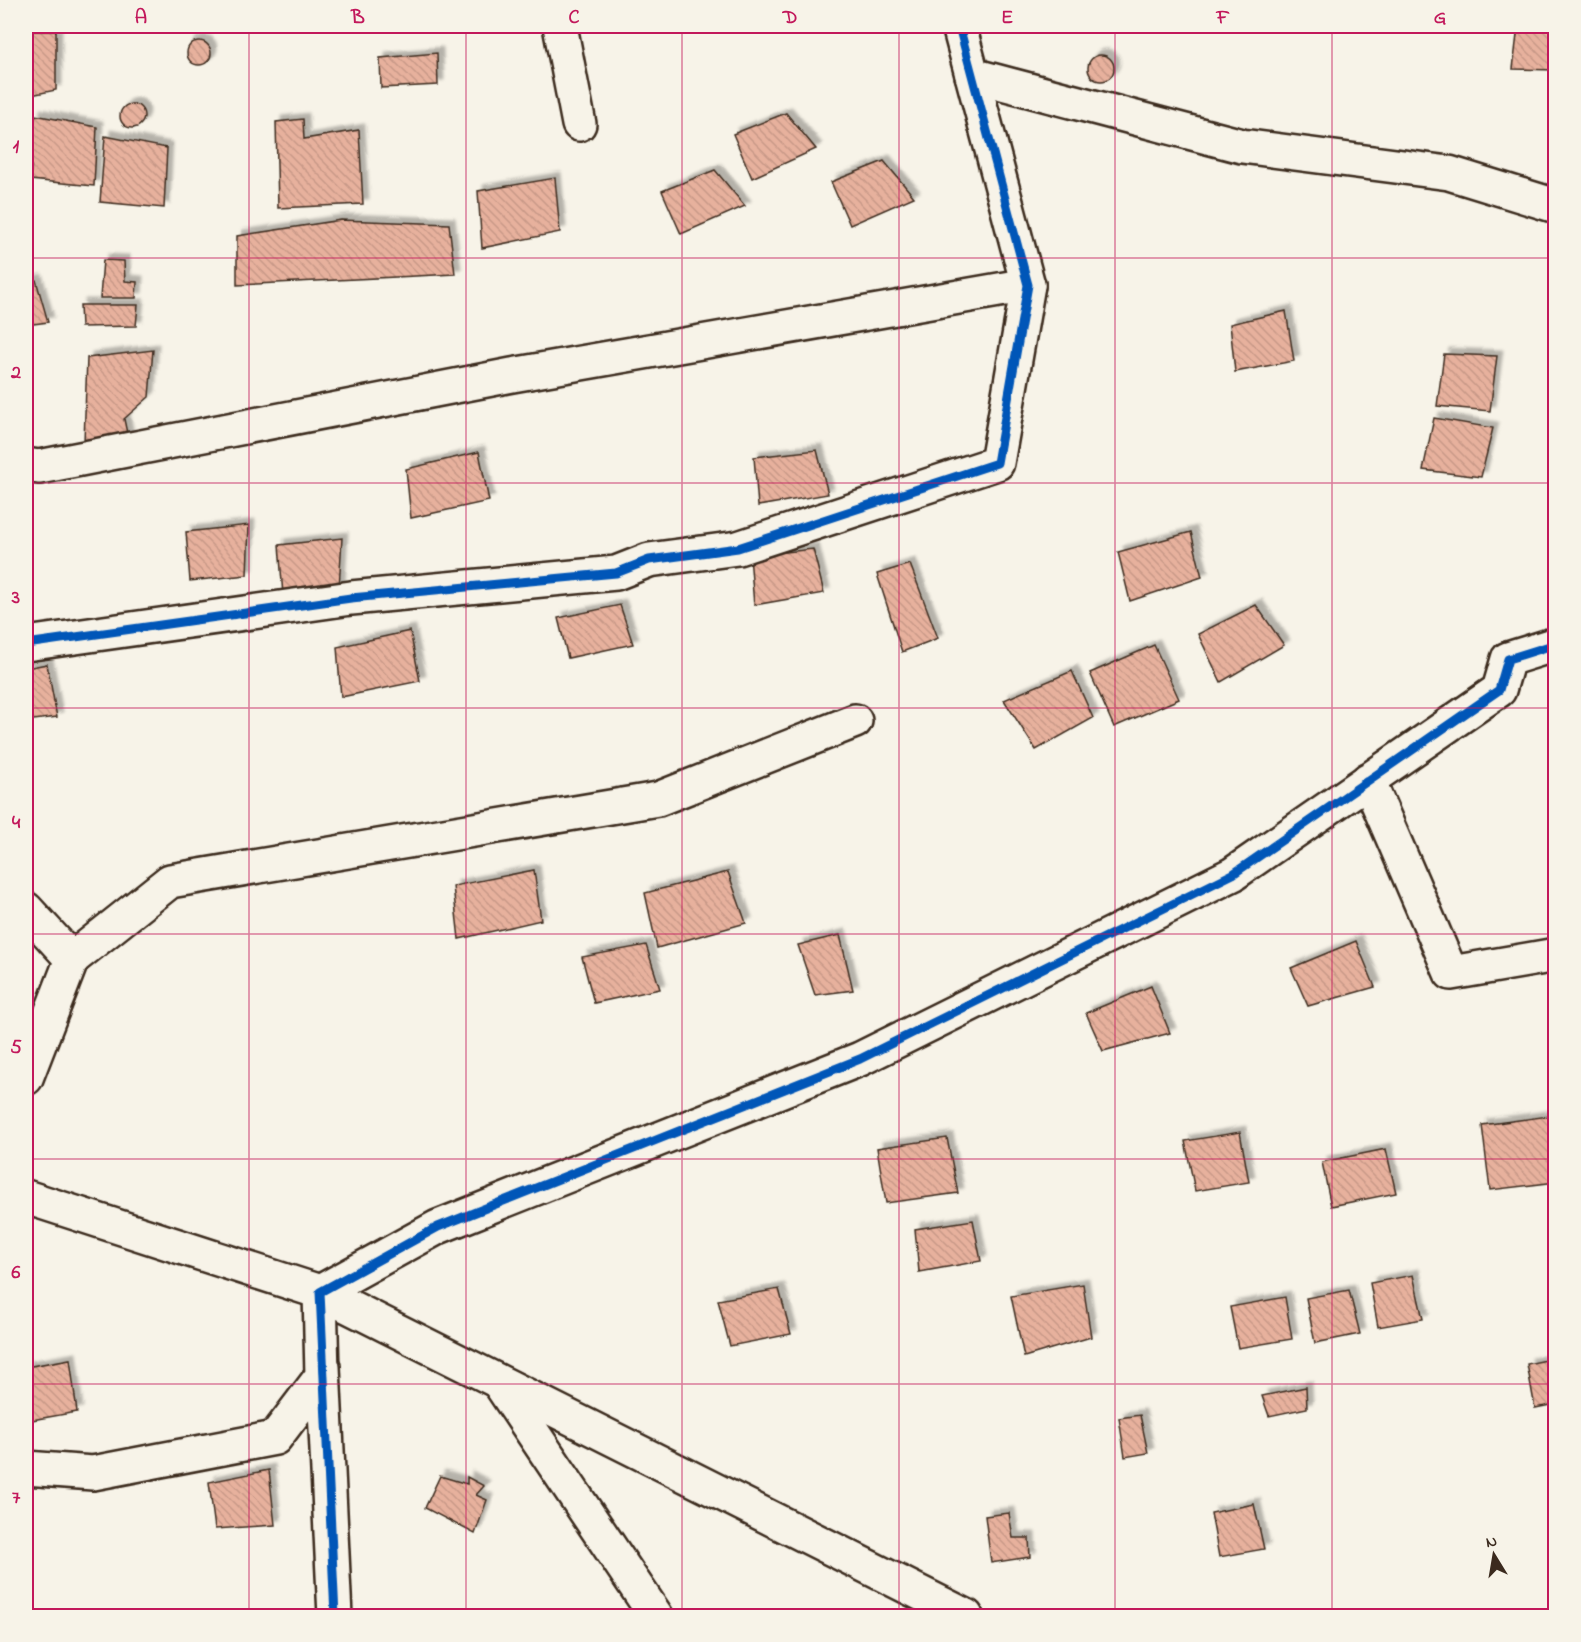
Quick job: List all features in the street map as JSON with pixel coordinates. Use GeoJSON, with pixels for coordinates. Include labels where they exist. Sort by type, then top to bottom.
{"type":"FeatureCollection","features":[{"type":"Feature","properties":{"kind":"street"},"geometry":{"type":"LineString","coordinates":[[560,26],[579,124]]}},
{"type":"Feature","properties":{"kind":"street"},"geometry":{"type":"LineString","coordinates":[[26,644],[351,598],[616,573],[649,561],[738,548],[997,463],[1028,285],[959,26]]}},
{"type":"Feature","properties":{"kind":"street"},"geometry":{"type":"LineString","coordinates":[[972,75],[1242,146],[1449,173],[1556,206]]}},
{"type":"Feature","properties":{"kind":"street"},"geometry":{"type":"LineString","coordinates":[[26,465],[39,467],[512,375],[1028,285]]}},
{"type":"Feature","properties":{"kind":"street"},"geometry":{"type":"LineString","coordinates":[[320,1292],[438,1227],[860,1059],[1233,874],[1499,690],[1508,659],[1556,644]]}},
{"type":"Feature","properties":{"kind":"street"},"geometry":{"type":"LineString","coordinates":[[26,1078],[72,959],[170,881],[658,799],[855,721]]}},
{"type":"Feature","properties":{"kind":"street"},"geometry":{"type":"LineString","coordinates":[[1368,780],[1451,973],[1556,956]]}},
{"type":"Feature","properties":{"kind":"street"},"geometry":{"type":"LineString","coordinates":[[26,909],[72,959]]}},
{"type":"Feature","properties":{"kind":"street"},"geometry":{"type":"LineString","coordinates":[[26,1197],[320,1292],[966,1617]]}},
{"type":"Feature","properties":{"kind":"street"},"geometry":{"type":"LineString","coordinates":[[26,1468],[93,1473],[275,1438],[322,1376],[320,1292]]}},
{"type":"Feature","properties":{"kind":"street"},"geometry":{"type":"LineString","coordinates":[[320,1292],[335,1617]]}},
{"type":"Feature","properties":{"kind":"street"},"geometry":{"type":"LineString","coordinates":[[499,1383],[656,1617]]}},
{"type":"Feature","properties":{"kind":"building"},"geometry":{"type":"Polygon","coordinates":[[[1518,26],[1556,26],[1556,70],[1513,69],[1518,26]]]}},
{"type":"Feature","properties":{"kind":"building"},"geometry":{"type":"Polygon","coordinates":[[[26,31],[56,31],[56,90],[26,96],[26,31]]]}},
{"type":"Feature","properties":{"kind":"building"},"geometry":{"type":"Polygon","coordinates":[[[199,41],[207,45],[211,53],[207,61],[199,65],[191,61],[187,53],[191,45],[199,41]]]}},
{"type":"Feature","properties":{"kind":"building"},"geometry":{"type":"Polygon","coordinates":[[[437,53],[438,85],[381,88],[380,58],[437,53]]]}},
{"type":"Feature","properties":{"kind":"building"},"geometry":{"type":"Polygon","coordinates":[[[1101,55],[1110,59],[1114,68],[1110,77],[1101,81],[1092,77],[1088,68],[1092,59],[1101,55]]]}},
{"type":"Feature","properties":{"kind":"building"},"geometry":{"type":"Polygon","coordinates":[[[132,104],[137,105],[143,111],[143,121],[137,127],[132,128],[127,127],[121,121],[120,116],[121,111],[127,105],[132,104]]]}},
{"type":"Feature","properties":{"kind":"building"},"geometry":{"type":"Polygon","coordinates":[[[786,113],[816,149],[752,178],[733,134],[786,113]]]}},
{"type":"Feature","properties":{"kind":"building"},"geometry":{"type":"Polygon","coordinates":[[[35,115],[97,127],[94,186],[30,180],[35,115]]]}},
{"type":"Feature","properties":{"kind":"building"},"geometry":{"type":"Polygon","coordinates":[[[303,119],[304,139],[359,130],[363,204],[278,208],[276,122],[303,119]]]}},
{"type":"Feature","properties":{"kind":"building"},"geometry":{"type":"Polygon","coordinates":[[[105,136],[167,148],[164,208],[100,202],[105,136]]]}},
{"type":"Feature","properties":{"kind":"building"},"geometry":{"type":"Polygon","coordinates":[[[884,161],[914,197],[850,225],[831,182],[884,161]]]}},
{"type":"Feature","properties":{"kind":"building"},"geometry":{"type":"Polygon","coordinates":[[[715,170],[745,206],[681,234],[662,191],[715,170]]]}},
{"type":"Feature","properties":{"kind":"building"},"geometry":{"type":"Polygon","coordinates":[[[555,178],[560,232],[482,248],[478,191],[555,178]]]}},
{"type":"Feature","properties":{"kind":"building"},"geometry":{"type":"Polygon","coordinates":[[[341,220],[449,224],[455,274],[237,285],[237,236],[341,220]]]}},
{"type":"Feature","properties":{"kind":"building"},"geometry":{"type":"Polygon","coordinates":[[[103,260],[124,261],[125,281],[137,282],[136,298],[100,298],[103,260]]]}},
{"type":"Feature","properties":{"kind":"building"},"geometry":{"type":"Polygon","coordinates":[[[36,280],[48,322],[26,325],[26,282],[36,280]]]}},
{"type":"Feature","properties":{"kind":"building"},"geometry":{"type":"Polygon","coordinates":[[[80,305],[138,305],[136,326],[81,327],[80,305]]]}},
{"type":"Feature","properties":{"kind":"building"},"geometry":{"type":"Polygon","coordinates":[[[1286,311],[1294,361],[1235,372],[1230,324],[1286,311]]]}},
{"type":"Feature","properties":{"kind":"building"},"geometry":{"type":"Polygon","coordinates":[[[153,350],[149,397],[124,419],[128,438],[84,442],[87,358],[153,350]]]}},
{"type":"Feature","properties":{"kind":"building"},"geometry":{"type":"Polygon","coordinates":[[[1444,354],[1497,356],[1490,411],[1437,406],[1444,354]]]}},
{"type":"Feature","properties":{"kind":"building"},"geometry":{"type":"Polygon","coordinates":[[[1434,418],[1493,428],[1481,477],[1423,470],[1434,418]]]}},
{"type":"Feature","properties":{"kind":"building"},"geometry":{"type":"Polygon","coordinates":[[[817,450],[828,494],[758,506],[754,457],[817,450]]]}},
{"type":"Feature","properties":{"kind":"building"},"geometry":{"type":"Polygon","coordinates":[[[479,452],[489,501],[411,518],[406,469],[479,452]]]}},
{"type":"Feature","properties":{"kind":"building"},"geometry":{"type":"Polygon","coordinates":[[[249,525],[247,575],[190,581],[186,532],[249,525]]]}},
{"type":"Feature","properties":{"kind":"building"},"geometry":{"type":"Polygon","coordinates":[[[1191,532],[1202,577],[1130,601],[1118,552],[1191,532]]]}},
{"type":"Feature","properties":{"kind":"building"},"geometry":{"type":"Polygon","coordinates":[[[342,538],[339,589],[283,595],[279,545],[342,538]]]}},
{"type":"Feature","properties":{"kind":"building"},"geometry":{"type":"Polygon","coordinates":[[[813,549],[824,593],[754,605],[750,556],[813,549]]]}},
{"type":"Feature","properties":{"kind":"building"},"geometry":{"type":"Polygon","coordinates":[[[910,564],[938,638],[902,652],[877,574],[910,564]]]}},
{"type":"Feature","properties":{"kind":"building"},"geometry":{"type":"Polygon","coordinates":[[[620,605],[633,644],[568,658],[558,618],[620,605]]]}},
{"type":"Feature","properties":{"kind":"building"},"geometry":{"type":"Polygon","coordinates":[[[1256,605],[1284,645],[1221,682],[1198,634],[1256,605]]]}},
{"type":"Feature","properties":{"kind":"building"},"geometry":{"type":"Polygon","coordinates":[[[410,631],[420,681],[341,697],[337,647],[410,631]]]}},
{"type":"Feature","properties":{"kind":"building"},"geometry":{"type":"Polygon","coordinates":[[[1154,645],[1179,699],[1114,727],[1090,673],[1154,645]]]}},
{"type":"Feature","properties":{"kind":"building"},"geometry":{"type":"Polygon","coordinates":[[[47,664],[57,717],[26,721],[26,668],[47,664]]]}},
{"type":"Feature","properties":{"kind":"building"},"geometry":{"type":"Polygon","coordinates":[[[1072,671],[1093,718],[1036,750],[1004,700],[1072,671]]]}},
{"type":"Feature","properties":{"kind":"building"},"geometry":{"type":"Polygon","coordinates":[[[534,870],[541,920],[459,939],[453,886],[534,870]]]}},
{"type":"Feature","properties":{"kind":"building"},"geometry":{"type":"Polygon","coordinates":[[[728,872],[746,923],[657,948],[645,893],[728,872]]]}},
{"type":"Feature","properties":{"kind":"building"},"geometry":{"type":"Polygon","coordinates":[[[840,935],[853,990],[815,995],[798,945],[840,935]]]}},
{"type":"Feature","properties":{"kind":"building"},"geometry":{"type":"Polygon","coordinates":[[[1356,941],[1375,987],[1308,1006],[1291,968],[1356,941]]]}},
{"type":"Feature","properties":{"kind":"building"},"geometry":{"type":"Polygon","coordinates":[[[646,945],[660,989],[594,1003],[582,957],[646,945]]]}},
{"type":"Feature","properties":{"kind":"building"},"geometry":{"type":"Polygon","coordinates":[[[1151,986],[1170,1033],[1103,1051],[1086,1013],[1151,986]]]}},
{"type":"Feature","properties":{"kind":"building"},"geometry":{"type":"Polygon","coordinates":[[[1556,1115],[1556,1182],[1490,1190],[1482,1125],[1556,1115]]]}},
{"type":"Feature","properties":{"kind":"building"},"geometry":{"type":"Polygon","coordinates":[[[1240,1132],[1249,1182],[1195,1191],[1185,1141],[1240,1132]]]}},
{"type":"Feature","properties":{"kind":"building"},"geometry":{"type":"Polygon","coordinates":[[[947,1138],[958,1193],[886,1203],[877,1148],[947,1138]]]}},
{"type":"Feature","properties":{"kind":"building"},"geometry":{"type":"Polygon","coordinates":[[[1386,1149],[1396,1193],[1331,1206],[1322,1162],[1386,1149]]]}},
{"type":"Feature","properties":{"kind":"building"},"geometry":{"type":"Polygon","coordinates":[[[973,1220],[981,1261],[919,1272],[915,1229],[973,1220]]]}},
{"type":"Feature","properties":{"kind":"building"},"geometry":{"type":"Polygon","coordinates":[[[1413,1275],[1423,1319],[1378,1327],[1370,1283],[1413,1275]]]}},
{"type":"Feature","properties":{"kind":"building"},"geometry":{"type":"Polygon","coordinates":[[[1083,1284],[1091,1337],[1024,1357],[1011,1296],[1083,1284]]]}},
{"type":"Feature","properties":{"kind":"building"},"geometry":{"type":"Polygon","coordinates":[[[779,1289],[791,1334],[730,1346],[718,1300],[779,1289]]]}},
{"type":"Feature","properties":{"kind":"building"},"geometry":{"type":"Polygon","coordinates":[[[1349,1290],[1360,1334],[1315,1343],[1306,1298],[1349,1290]]]}},
{"type":"Feature","properties":{"kind":"building"},"geometry":{"type":"Polygon","coordinates":[[[1285,1297],[1292,1339],[1238,1348],[1230,1307],[1285,1297]]]}},
{"type":"Feature","properties":{"kind":"building"},"geometry":{"type":"Polygon","coordinates":[[[1556,1358],[1556,1404],[1535,1408],[1527,1364],[1556,1358]]]}},
{"type":"Feature","properties":{"kind":"building"},"geometry":{"type":"Polygon","coordinates":[[[70,1359],[77,1412],[26,1421],[26,1367],[70,1359]]]}},
{"type":"Feature","properties":{"kind":"building"},"geometry":{"type":"Polygon","coordinates":[[[1306,1387],[1307,1408],[1269,1416],[1262,1396],[1306,1387]]]}},
{"type":"Feature","properties":{"kind":"building"},"geometry":{"type":"Polygon","coordinates":[[[1140,1415],[1148,1453],[1125,1457],[1119,1418],[1140,1415]]]}},
{"type":"Feature","properties":{"kind":"building"},"geometry":{"type":"Polygon","coordinates":[[[269,1470],[275,1525],[215,1529],[209,1482],[269,1470]]]}},
{"type":"Feature","properties":{"kind":"building"},"geometry":{"type":"Polygon","coordinates":[[[440,1476],[467,1484],[467,1477],[484,1486],[476,1495],[487,1500],[475,1534],[425,1508],[440,1476]]]}},
{"type":"Feature","properties":{"kind":"building"},"geometry":{"type":"Polygon","coordinates":[[[1254,1504],[1264,1549],[1219,1557],[1211,1513],[1254,1504]]]}},
{"type":"Feature","properties":{"kind":"building"},"geometry":{"type":"Polygon","coordinates":[[[1009,1513],[1013,1538],[1029,1538],[1030,1557],[991,1563],[985,1516],[1009,1513]]]}},
{"type":"Feature","properties":{"kind":"cycle path"},"geometry":{"type":"LineString","coordinates":[[26,644],[351,598],[616,573],[649,560],[738,548],[997,463],[1028,285],[959,26]]}},
{"type":"Feature","properties":{"kind":"cycle path"},"geometry":{"type":"LineString","coordinates":[[335,1616],[320,1292],[438,1227],[860,1059],[1233,874],[1499,690],[1508,659],[1556,644]]}}]}
